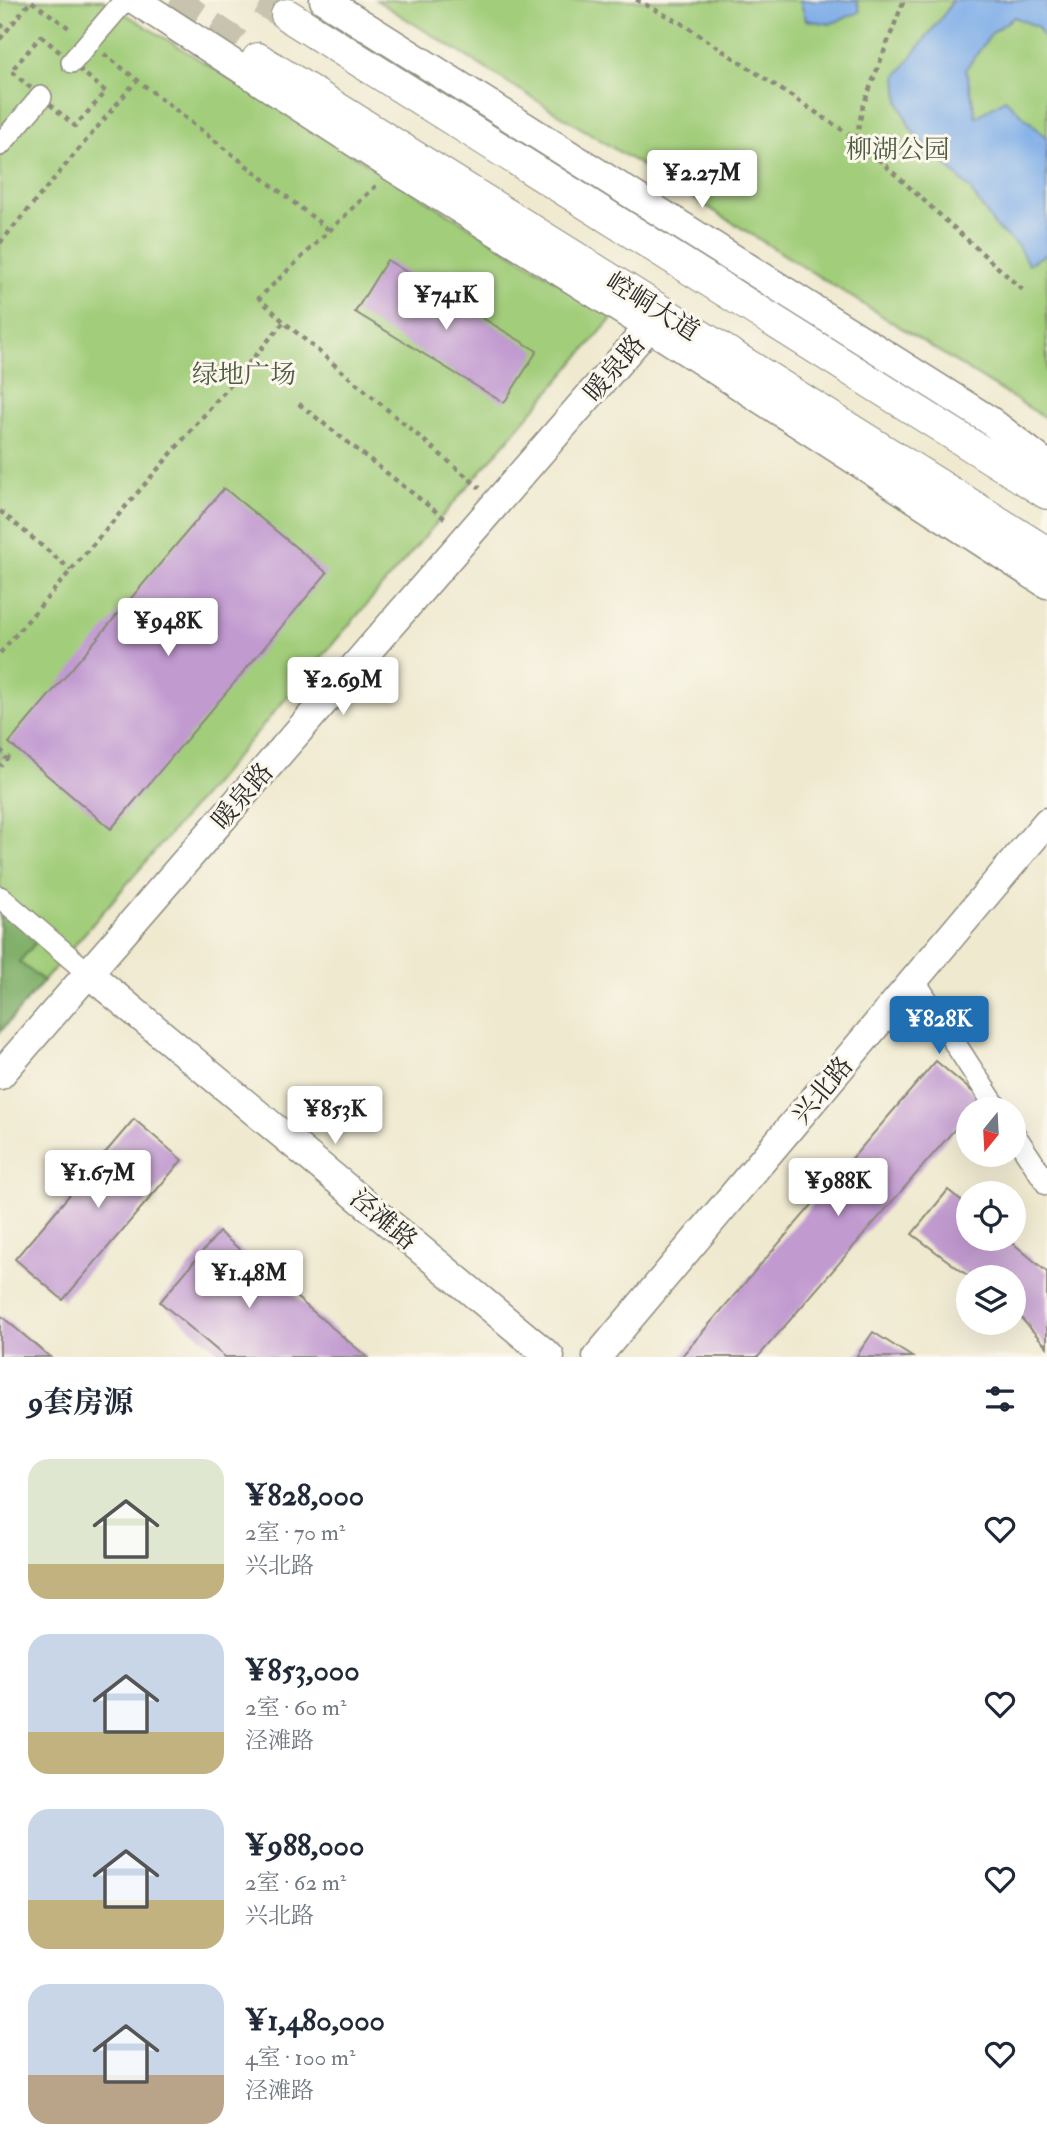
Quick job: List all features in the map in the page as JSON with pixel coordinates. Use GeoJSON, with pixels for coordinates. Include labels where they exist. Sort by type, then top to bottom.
{"type":"FeatureCollection","features":[{"type":"Feature","properties":{"kind":"main road","name":"崆峒大道"},"geometry":{"type":"LineString","coordinates":[[287,15],[1047,493]]}},
{"type":"Feature","properties":{"kind":"main road","name":"崆峒大道"},"geometry":{"type":"LineString","coordinates":[[258,59],[1047,553]]}},
{"type":"Feature","properties":{"kind":"street"},"geometry":{"type":"LineString","coordinates":[[72,62],[125,0]]}},
{"type":"Feature","properties":{"kind":"street"},"geometry":{"type":"LineString","coordinates":[[135,0],[1047,583]]}},
{"type":"Feature","properties":{"kind":"street"},"geometry":{"type":"LineString","coordinates":[[324,0],[989,420],[1047,465]]}},
{"type":"Feature","properties":{"kind":"street"},"geometry":{"type":"LineString","coordinates":[[0,145],[41,97]]}},
{"type":"Feature","properties":{"kind":"street","name":"暖泉路"},"geometry":{"type":"LineString","coordinates":[[0,1075],[649,327]]}},
{"type":"Feature","properties":{"kind":"street","name":"兴北路"},"geometry":{"type":"LineString","coordinates":[[597,1357],[1047,822]]}},
{"type":"Feature","properties":{"kind":"street"},"geometry":{"type":"LineString","coordinates":[[0,897],[88,973]]}},
{"type":"Feature","properties":{"kind":"street","name":"泾滩路"},"geometry":{"type":"LineString","coordinates":[[88,973],[550,1357]]}},
{"type":"Feature","properties":{"kind":"street"},"geometry":{"type":"LineString","coordinates":[[914,980],[990,1097]]}},
{"type":"Feature","properties":{"kind":"street"},"geometry":{"type":"LineString","coordinates":[[1026,1152],[1047,1184]]}},
{"type":"Feature","properties":{"kind":"path"},"geometry":{"type":"LineString","coordinates":[[636,0],[681,23],[856,139],[1025,292]]}},
{"type":"Feature","properties":{"kind":"path"},"geometry":{"type":"LineString","coordinates":[[856,139],[863,106],[904,0]]}},
{"type":"Feature","properties":{"kind":"path"},"geometry":{"type":"LineString","coordinates":[[0,39],[31,1],[89,42],[329,230]]}},
{"type":"Feature","properties":{"kind":"path"},"geometry":{"type":"LineString","coordinates":[[0,24],[7,30]]}},
{"type":"Feature","properties":{"kind":"path"},"geometry":{"type":"LineString","coordinates":[[0,243],[137,80]]}},
{"type":"Feature","properties":{"kind":"path"},"geometry":{"type":"LineString","coordinates":[[394,168],[259,298],[497,503]]}},
{"type":"Feature","properties":{"kind":"path"},"geometry":{"type":"LineString","coordinates":[[0,653],[284,322]]}},
{"type":"Feature","properties":{"kind":"path"},"geometry":{"type":"LineString","coordinates":[[299,404],[468,536]]}},
{"type":"Feature","properties":{"kind":"path"},"geometry":{"type":"LineString","coordinates":[[0,511],[71,570]]}},
{"type":"Feature","properties":{"kind":"path"},"geometry":{"type":"LineString","coordinates":[[0,750],[8,757],[0,766]]}},
{"type":"Feature","properties":{"kind":"green space","name":"绿地广场"},"geometry":{"type":"Polygon","coordinates":[[[0,0],[103,0],[614,316],[0,1032],[0,0]]]}},
{"type":"Feature","properties":{"kind":"green space","name":"柳湖公园"},"geometry":{"type":"Polygon","coordinates":[[[376,0],[1047,0],[1047,419],[376,0]]]}},
{"type":"Feature","properties":{"kind":"green space"},"geometry":{"type":"Polygon","coordinates":[[[0,897],[43,934],[19,962],[44,981],[0,1032],[0,897]]]}},
{"type":"Feature","properties":{"kind":"water"},"geometry":{"type":"Polygon","coordinates":[[[800,0],[857,0],[860,12],[830,24],[806,20],[800,0]]]}},
{"type":"Feature","properties":{"kind":"water"},"geometry":{"type":"Polygon","coordinates":[[[952,0],[1047,0],[1047,45],[1038,27],[1014,17],[993,32],[966,69],[976,117],[1005,99],[1047,138],[1047,254],[1028,264],[1018,246],[996,228],[969,188],[911,130],[899,102],[897,76],[952,0]]]}},
{"type":"Feature","properties":{"kind":"building"},"geometry":{"type":"Polygon","coordinates":[[[387,260],[537,351],[504,403],[355,312],[387,260]]]}},
{"type":"Feature","properties":{"kind":"building"},"geometry":{"type":"Polygon","coordinates":[[[224,488],[327,573],[111,829],[9,743],[224,488]]]}},
{"type":"Feature","properties":{"kind":"building"},"geometry":{"type":"Polygon","coordinates":[[[936,1061],[979,1097],[956,1097],[956,1128],[758,1357],[681,1357],[936,1061]]]}},
{"type":"Feature","properties":{"kind":"building"},"geometry":{"type":"Polygon","coordinates":[[[134,1119],[182,1160],[63,1300],[15,1259],[134,1119]]]}},
{"type":"Feature","properties":{"kind":"building"},"geometry":{"type":"Polygon","coordinates":[[[948,1190],[956,1196],[956,1251],[1022,1251],[1047,1272],[1047,1347],[1026,1324],[1026,1265],[956,1267],[912,1234],[948,1190]]]}},
{"type":"Feature","properties":{"kind":"building"},"geometry":{"type":"Polygon","coordinates":[[[219,1232],[367,1357],[225,1357],[160,1302],[219,1232]]]}},
{"type":"Feature","properties":{"kind":"building"},"geometry":{"type":"Polygon","coordinates":[[[0,1315],[50,1357],[0,1357],[0,1315]]]}},
{"type":"Feature","properties":{"kind":"building"},"geometry":{"type":"Polygon","coordinates":[[[873,1332],[912,1357],[856,1357],[873,1332]]]}},
{"type":"Feature","properties":{"kind":"tunnel"},"geometry":{"type":"LineString","coordinates":[[171,0],[258,59]]}},
{"type":"Feature","properties":{"kind":"tunnel"},"geometry":{"type":"LineString","coordinates":[[263,0],[287,15]]}}]}
